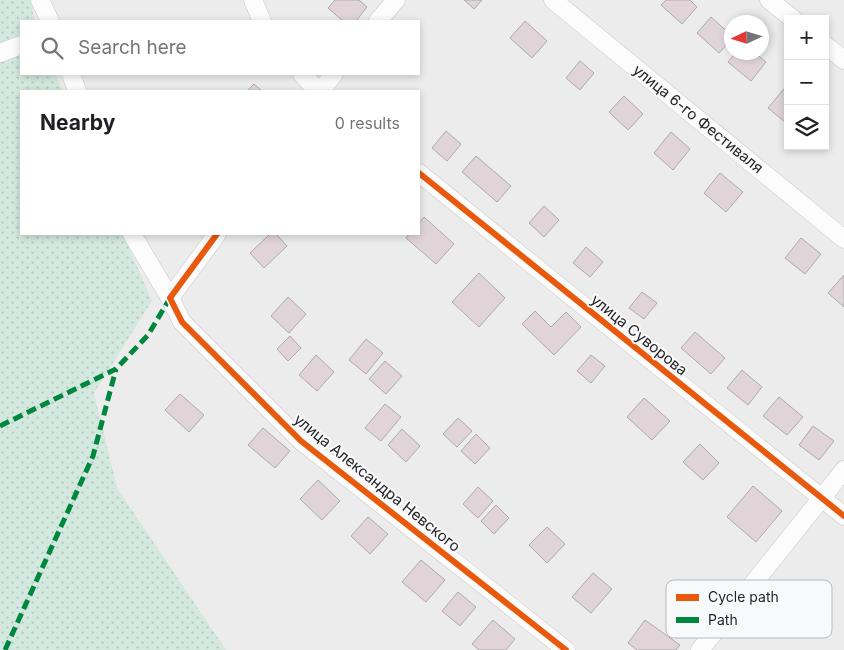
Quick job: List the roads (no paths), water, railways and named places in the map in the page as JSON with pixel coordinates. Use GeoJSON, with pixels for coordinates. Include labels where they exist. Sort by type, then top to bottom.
{"type":"FeatureCollection","features":[{"type":"Feature","properties":{"kind":"street"},"geometry":{"type":"LineString","coordinates":[[40,0],[50,20]]}},
{"type":"Feature","properties":{"kind":"street"},"geometry":{"type":"LineString","coordinates":[[253,0],[262,20]]}},
{"type":"Feature","properties":{"kind":"street"},"geometry":{"type":"LineString","coordinates":[[379,20],[396,0]]}},
{"type":"Feature","properties":{"kind":"street","name":"улица 6-го Фестиваля"},"geometry":{"type":"LineString","coordinates":[[552,0],[844,239]]}},
{"type":"Feature","properties":{"kind":"street"},"geometry":{"type":"LineString","coordinates":[[769,0],[787,15]]}},
{"type":"Feature","properties":{"kind":"street"},"geometry":{"type":"LineString","coordinates":[[0,53],[20,45]]}},
{"type":"Feature","properties":{"kind":"street"},"geometry":{"type":"LineString","coordinates":[[829,48],[844,60]]}},
{"type":"Feature","properties":{"kind":"street"},"geometry":{"type":"LineString","coordinates":[[71,75],[77,90]]}},
{"type":"Feature","properties":{"kind":"street"},"geometry":{"type":"LineString","coordinates":[[303,75],[318,90]]}},
{"type":"Feature","properties":{"kind":"street"},"geometry":{"type":"LineString","coordinates":[[320,90],[333,75]]}},
{"type":"Feature","properties":{"kind":"street","name":"улица Суворова"},"geometry":{"type":"LineString","coordinates":[[420,174],[844,516]]}},
{"type":"Feature","properties":{"kind":"street"},"geometry":{"type":"LineString","coordinates":[[133,235],[170,298],[216,235]]}},
{"type":"Feature","properties":{"kind":"street","name":"улица Александра Невского"},"geometry":{"type":"LineString","coordinates":[[170,298],[182,322],[301,441],[566,650]]}},
{"type":"Feature","properties":{"kind":"street"},"geometry":{"type":"LineString","coordinates":[[756,580],[844,470]]}},
{"type":"Feature","properties":{"kind":"street"},"geometry":{"type":"LineString","coordinates":[[700,650],[710,638]]}}]}
